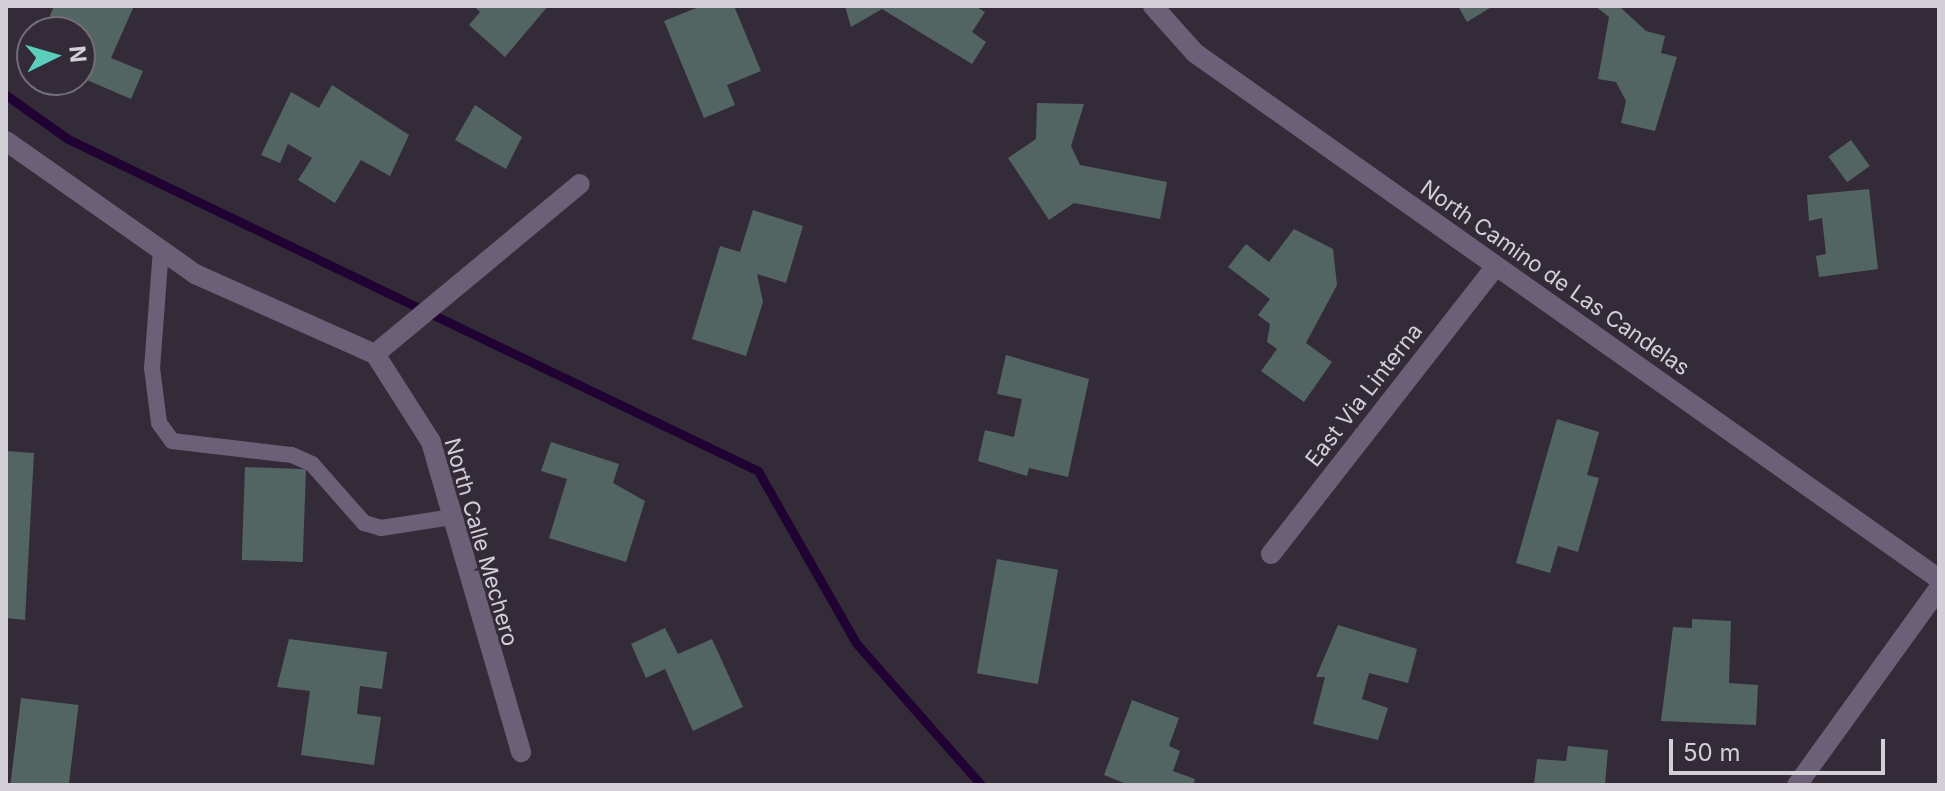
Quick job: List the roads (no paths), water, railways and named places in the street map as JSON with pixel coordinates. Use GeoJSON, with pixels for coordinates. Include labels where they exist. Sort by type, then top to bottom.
{"type":"FeatureCollection","features":[{"type":"Feature","properties":{"kind":"street","name":"North Camino de Las Candelas"},"geometry":{"type":"LineString","coordinates":[[1153,6],[1195,53],[1939,579]]}},
{"type":"Feature","properties":{"kind":"street"},"geometry":{"type":"LineString","coordinates":[[6,141],[195,274],[375,354],[580,184]]}},
{"type":"Feature","properties":{"kind":"street","name":"East Via Linterna"},"geometry":{"type":"LineString","coordinates":[[1271,554],[1496,266]]}},
{"type":"Feature","properties":{"kind":"street","name":"North Calle Mechero"},"geometry":{"type":"LineString","coordinates":[[375,354],[431,442],[521,752]]}},
{"type":"Feature","properties":{"kind":"street"},"geometry":{"type":"LineString","coordinates":[[1797,785],[1939,588]]}},
{"type":"Feature","properties":{"kind":"lane"},"geometry":{"type":"LineString","coordinates":[[161,249],[152,368],[159,423],[172,441],[292,455],[312,464],[364,523],[381,528],[453,517]]}},
{"type":"Feature","properties":{"kind":"waterway"},"geometry":{"type":"LineString","coordinates":[[6,95],[68,139],[758,471],[856,643],[981,785]]}}]}
